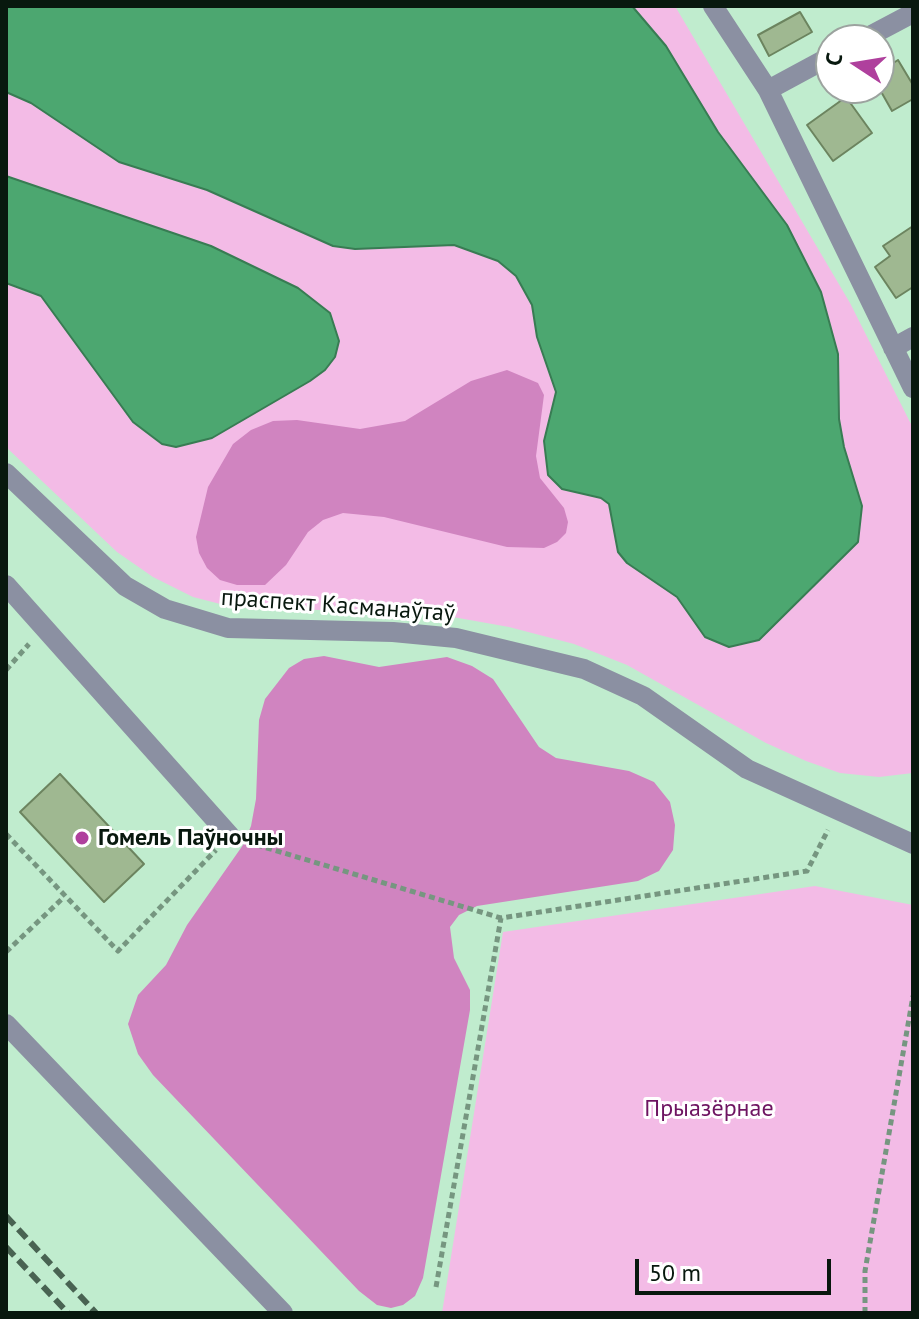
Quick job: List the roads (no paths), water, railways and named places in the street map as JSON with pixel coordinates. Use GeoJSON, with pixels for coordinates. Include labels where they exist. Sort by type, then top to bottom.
{"type":"FeatureCollection","features":[{"type":"Feature","properties":{"kind":"street"},"geometry":{"type":"LineString","coordinates":[[713,6],[768,90],[913,388]]}},
{"type":"Feature","properties":{"kind":"street"},"geometry":{"type":"LineString","coordinates":[[892,24],[913,13]]}},
{"type":"Feature","properties":{"kind":"street"},"geometry":{"type":"LineString","coordinates":[[768,90],[815,65]]}},
{"type":"Feature","properties":{"kind":"street"},"geometry":{"type":"LineString","coordinates":[[893,348],[913,337]]}},
{"type":"Feature","properties":{"kind":"street","name":"праспект Касманаўтаў"},"geometry":{"type":"LineString","coordinates":[[6,473],[125,586],[165,609],[228,628],[393,632],[456,638],[584,669],[643,696],[747,769],[913,844]]}},
{"type":"Feature","properties":{"kind":"street"},"geometry":{"type":"LineString","coordinates":[[6,585],[42,630],[230,836]]}},
{"type":"Feature","properties":{"kind":"street"},"geometry":{"type":"LineString","coordinates":[[6,1024],[283,1313]]}},
{"type":"Feature","properties":{"kind":"railway"},"geometry":{"type":"LineString","coordinates":[[6,1216],[96,1313]]}},
{"type":"Feature","properties":{"kind":"railway"},"geometry":{"type":"LineString","coordinates":[[6,1247],[68,1313]]}},
{"type":"Feature","properties":{"kind":"place","name":"Гомель Паўночны"},"geometry":{"type":"Point","coordinates":[82,838]}},
{"type":"Feature","properties":{"kind":"park label","name":"Прыазёрнае"},"geometry":{"type":"Point","coordinates":[709,1109]}}]}
